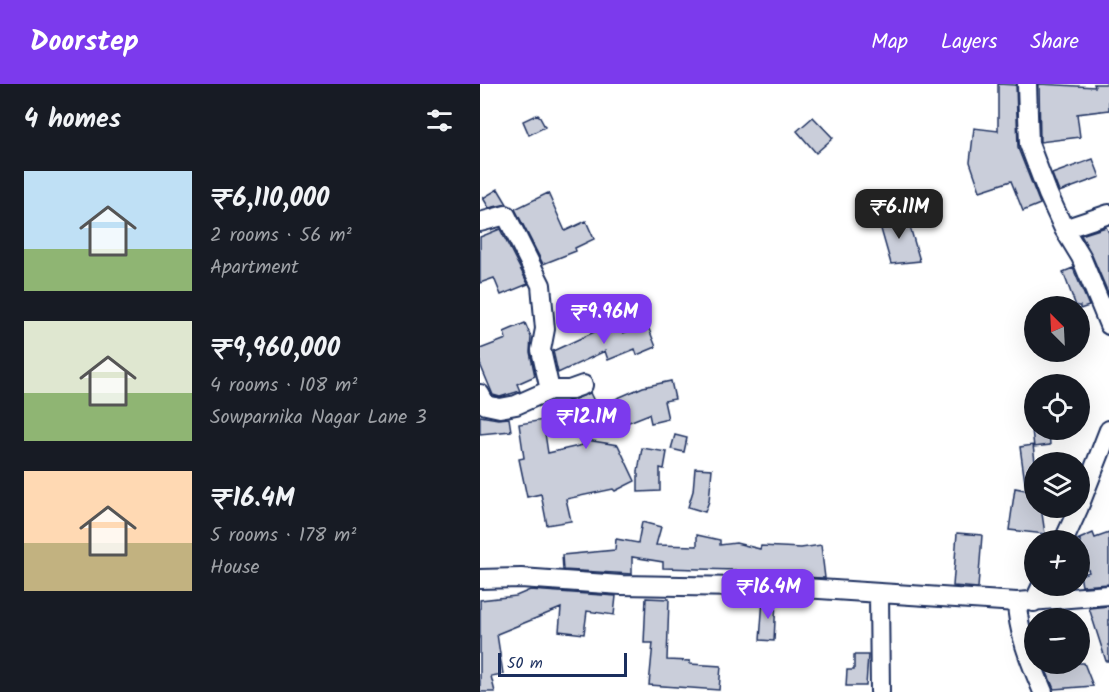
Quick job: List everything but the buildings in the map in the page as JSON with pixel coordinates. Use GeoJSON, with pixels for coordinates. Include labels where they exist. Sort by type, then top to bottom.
{"type":"FeatureCollection","features":[{"type":"Feature","properties":{"kind":"street"},"geometry":{"type":"LineString","coordinates":[[1027,84],[1029,144],[1064,229],[1081,257],[1109,325]]}},
{"type":"Feature","properties":{"kind":"street"},"geometry":{"type":"LineString","coordinates":[[1064,229],[1109,214]]}},
{"type":"Feature","properties":{"kind":"street"},"geometry":{"type":"LineString","coordinates":[[480,222],[506,215],[541,285],[545,329],[541,350],[550,390]]}},
{"type":"Feature","properties":{"kind":"street"},"geometry":{"type":"LineString","coordinates":[[480,394],[486,405],[500,408],[516,405],[550,390],[569,390],[583,385]]}},
{"type":"Feature","properties":{"kind":"street"},"geometry":{"type":"LineString","coordinates":[[1090,488],[1101,471],[1109,430]]}},
{"type":"Feature","properties":{"kind":"street"},"geometry":{"type":"LineString","coordinates":[[480,579],[520,578],[621,585],[804,588],[1026,602],[1109,595]]}},
{"type":"Feature","properties":{"kind":"street"},"geometry":{"type":"LineString","coordinates":[[879,593],[880,692]]}},
{"type":"Feature","properties":{"kind":"street"},"geometry":{"type":"LineString","coordinates":[[1032,596],[1018,619],[1027,653],[1043,692]]}}]}
